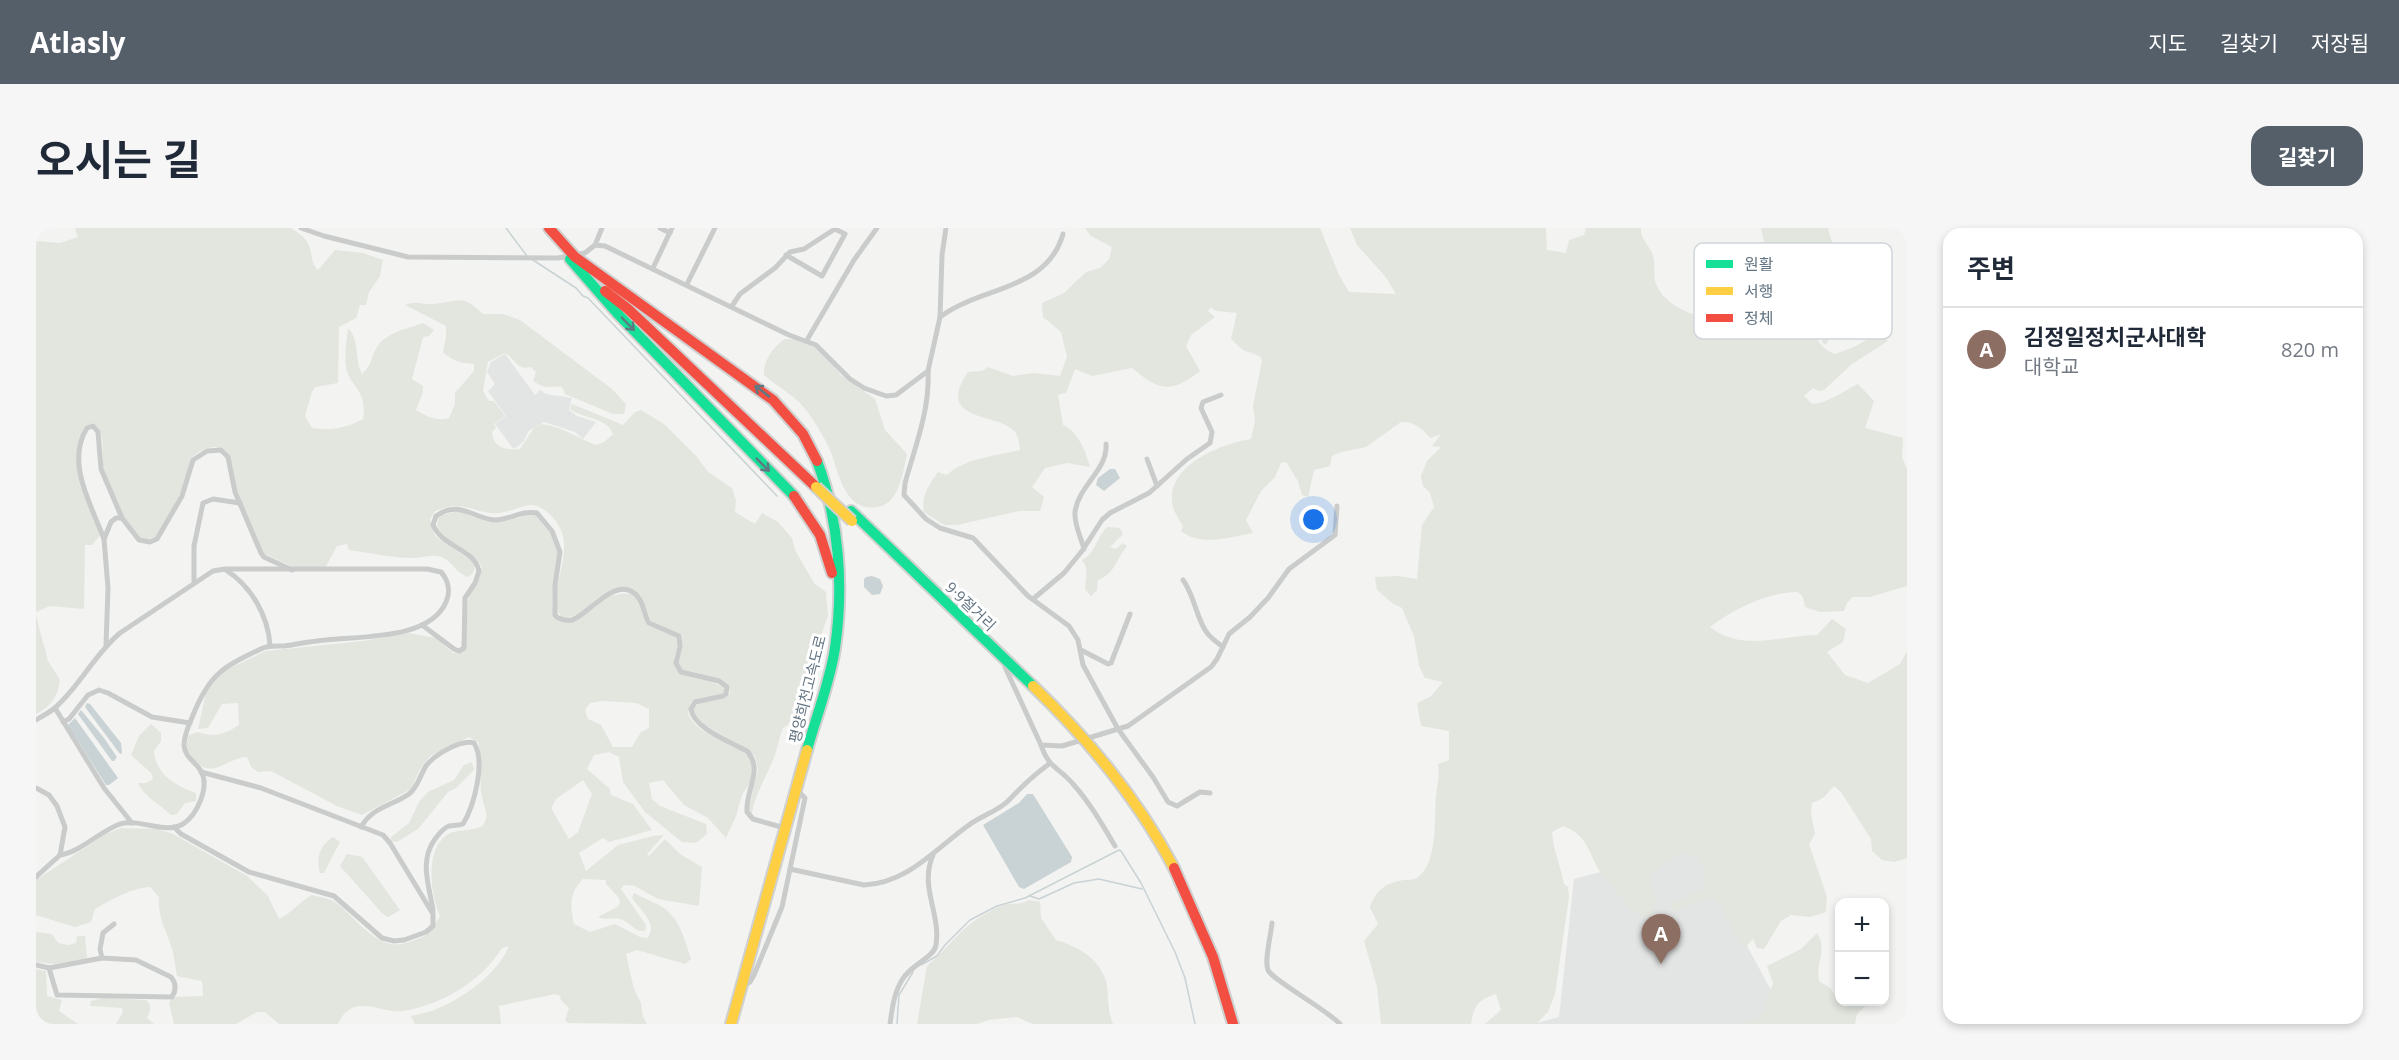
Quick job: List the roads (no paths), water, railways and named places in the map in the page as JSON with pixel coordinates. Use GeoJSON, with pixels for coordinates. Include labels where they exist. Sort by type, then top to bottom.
{"type":"FeatureCollection","features":[{"type":"Feature","properties":{"kind":"highway","name":"평양희천고속도로"},"geometry":{"type":"LineString","coordinates":[[542,228],[595,277],[750,382],[790,417],[812,448],[825,483],[833,515],[839,610],[835,649],[729,1024]]}},
{"type":"Feature","properties":{"kind":"highway","name":"평양희천고속도로"},"geometry":{"type":"LineString","coordinates":[[549,228],[571,256]]}},
{"type":"Feature","properties":{"kind":"highway","name":"평양희천고속도로"},"geometry":{"type":"LineString","coordinates":[[595,277],[617,313],[798,500],[826,549],[835,598],[832,648],[729,1024]]}},
{"type":"Feature","properties":{"kind":"highway","name":"9·9절거리"},"geometry":{"type":"LineString","coordinates":[[595,277],[1034,687],[1130,796],[1180,881],[1211,950],[1233,1024]]}},
{"type":"Feature","properties":{"kind":"highway","name":"9·9절거리"},"geometry":{"type":"LineString","coordinates":[[851,516],[1082,740],[1141,824],[1175,884],[1203,950],[1226,1024]]}},
{"type":"Feature","properties":{"kind":"street"},"geometry":{"type":"LineString","coordinates":[[302,228],[324,236],[408,257],[523,259],[585,253],[596,245],[602,228]]}},
{"type":"Feature","properties":{"kind":"street"},"geometry":{"type":"LineString","coordinates":[[653,268],[671,230],[660,228]]}},
{"type":"Feature","properties":{"kind":"street"},"geometry":{"type":"LineString","coordinates":[[687,284],[715,228]]}},
{"type":"Feature","properties":{"kind":"street"},"geometry":{"type":"LineString","coordinates":[[807,340],[854,260],[877,228]]}},
{"type":"Feature","properties":{"kind":"street"},"geometry":{"type":"LineString","coordinates":[[946,228],[940,271],[940,317],[928,371],[929,388],[926,411],[905,483],[904,495],[927,519],[940,528],[973,538],[1033,599],[1064,621],[1076,635],[1083,665],[1118,729],[1168,802],[1173,806],[1183,803],[1200,792],[1210,793]]}},
{"type":"Feature","properties":{"kind":"street"},"geometry":{"type":"LineString","coordinates":[[732,306],[740,294],[775,268],[786,255],[792,251],[804,249],[835,229],[845,234],[822,276],[786,255]]}},
{"type":"Feature","properties":{"kind":"street"},"geometry":{"type":"LineString","coordinates":[[940,317],[968,300],[1017,284],[1028,278],[1059,249],[1063,234]]}},
{"type":"Feature","properties":{"kind":"street"},"geometry":{"type":"LineString","coordinates":[[596,245],[614,249],[789,335],[807,340],[828,355],[850,379],[864,388],[886,396],[896,395],[928,371]]}},
{"type":"Feature","properties":{"kind":"street"},"geometry":{"type":"LineString","coordinates":[[1033,599],[1064,573],[1084,549],[1102,520],[1157,486],[1187,459],[1210,443],[1212,432],[1201,408],[1203,402],[1221,395]]}},
{"type":"Feature","properties":{"kind":"street"},"geometry":{"type":"LineString","coordinates":[[106,645],[108,588],[105,539],[84,489],[81,474],[80,448],[87,428],[93,426],[98,432],[101,469],[122,518],[139,540],[150,542],[158,539],[182,496],[193,460],[198,454],[221,450],[228,457],[240,503],[261,553],[264,557],[294,570]]}},
{"type":"Feature","properties":{"kind":"street"},"geometry":{"type":"LineString","coordinates":[[1084,549],[1076,524],[1075,511],[1079,496],[1102,462],[1106,444]]}},
{"type":"Feature","properties":{"kind":"street"},"geometry":{"type":"LineString","coordinates":[[1147,459],[1157,486]]}},
{"type":"Feature","properties":{"kind":"street"},"geometry":{"type":"LineString","coordinates":[[194,581],[194,546],[203,503],[213,499],[240,503]]}},
{"type":"Feature","properties":{"kind":"street"},"geometry":{"type":"LineString","coordinates":[[1041,745],[1062,746],[1118,729],[1136,721],[1211,667],[1229,634],[1268,598],[1289,568],[1335,535],[1337,506]]}},
{"type":"Feature","properties":{"kind":"street"},"geometry":{"type":"LineString","coordinates":[[422,625],[454,649],[459,651],[464,648],[465,598],[475,583],[478,571],[471,557],[440,537],[434,525],[436,516],[456,509],[496,520],[526,512],[537,513],[552,531],[560,552],[555,585],[555,615],[567,620],[575,619],[600,599],[615,591],[630,591],[639,597],[649,623],[679,636],[680,646],[676,663],[681,672],[719,681],[727,687],[726,694],[723,696],[695,702],[691,708],[692,716],[704,728],[752,756],[755,766],[747,812],[753,819],[782,827]]}},
{"type":"Feature","properties":{"kind":"street"},"geometry":{"type":"LineString","coordinates":[[105,539],[111,522],[116,518],[122,518]]}},
{"type":"Feature","properties":{"kind":"street"},"geometry":{"type":"LineString","coordinates":[[225,569],[247,589],[262,612],[268,627],[270,645]]}},
{"type":"Feature","properties":{"kind":"street"},"geometry":{"type":"LineString","coordinates":[[36,720],[55,708],[77,685],[106,645],[194,581],[213,571],[225,569],[417,569],[441,572],[448,584],[448,598],[441,611],[422,625],[370,636],[283,646],[270,645],[222,670],[203,690],[185,738],[185,750],[190,761],[201,772],[261,788],[387,838],[433,914]]}},
{"type":"Feature","properties":{"kind":"street"},"geometry":{"type":"LineString","coordinates":[[1183,580],[1195,602],[1202,625],[1208,635],[1223,646]]}},
{"type":"Feature","properties":{"kind":"street"},"geometry":{"type":"LineString","coordinates":[[1081,650],[1111,663],[1130,614]]}},
{"type":"Feature","properties":{"kind":"street"},"geometry":{"type":"LineString","coordinates":[[1005,667],[1049,764],[1071,781],[1098,816],[1115,846]]}},
{"type":"Feature","properties":{"kind":"street"},"geometry":{"type":"LineString","coordinates":[[63,722],[73,714],[88,695],[99,690],[152,717],[190,723]]}},
{"type":"Feature","properties":{"kind":"street"},"geometry":{"type":"LineString","coordinates":[[55,708],[104,788],[132,823]]}},
{"type":"Feature","properties":{"kind":"street"},"geometry":{"type":"LineString","coordinates":[[174,827],[181,834],[249,872],[334,896],[382,938],[394,941],[404,940],[426,932],[433,926],[425,871],[426,859],[438,835],[447,827],[463,824],[468,816],[476,791],[479,769],[478,754],[474,743],[462,743],[434,758],[412,791],[373,812],[361,826]]}},
{"type":"Feature","properties":{"kind":"street"},"geometry":{"type":"LineString","coordinates":[[790,869],[849,883],[873,884],[908,873],[970,824],[1008,801],[1028,780],[1049,764]]}},
{"type":"Feature","properties":{"kind":"street"},"geometry":{"type":"LineString","coordinates":[[60,855],[67,855],[99,834],[121,824],[174,827],[183,824],[197,809],[203,786],[201,772]]}},
{"type":"Feature","properties":{"kind":"street"},"geometry":{"type":"LineString","coordinates":[[36,788],[49,795],[64,820],[65,838],[60,855],[36,877]]}},
{"type":"Feature","properties":{"kind":"street"},"geometry":{"type":"LineString","coordinates":[[740,986],[750,982],[763,957],[782,907],[805,798],[797,790]]}},
{"type":"Feature","properties":{"kind":"street"},"geometry":{"type":"LineString","coordinates":[[890,1024],[901,980],[915,964],[932,956],[935,951],[936,933],[927,873],[934,854]]}},
{"type":"Feature","properties":{"kind":"street"},"geometry":{"type":"LineString","coordinates":[[1272,923],[1267,964],[1269,972],[1276,979],[1326,1011],[1340,1024]]}},
{"type":"Feature","properties":{"kind":"street"},"geometry":{"type":"LineString","coordinates":[[102,958],[100,949],[103,933],[114,924]]}},
{"type":"Feature","properties":{"kind":"street"},"geometry":{"type":"LineString","coordinates":[[36,964],[49,968],[102,958],[136,960],[171,977],[175,982],[175,993],[172,996],[162,997],[57,995],[49,968]]}},
{"type":"Feature","properties":{"kind":"waterway"},"geometry":{"type":"LineString","coordinates":[[506,228],[527,256]]}},
{"type":"Feature","properties":{"kind":"waterway"},"geometry":{"type":"LineString","coordinates":[[533,260],[588,298],[777,496]]}},
{"type":"Feature","properties":{"kind":"waterway"},"geometry":{"type":"LineString","coordinates":[[921,965],[937,956],[970,920],[997,906],[1025,898],[1119,850],[1141,883],[1175,952],[1185,978],[1195,1024]]}},
{"type":"Feature","properties":{"kind":"waterway"},"geometry":{"type":"LineString","coordinates":[[1030,896],[1039,899],[1074,883],[1099,879],[1142,889]]}},
{"type":"Feature","properties":{"kind":"waterway"},"geometry":{"type":"LineString","coordinates":[[897,1024],[899,995],[913,972]]}},
{"type":"Feature","properties":{"kind":"place","name":"김정일정치군사대학"},"geometry":{"type":"Point","coordinates":[1661,964]}}]}
